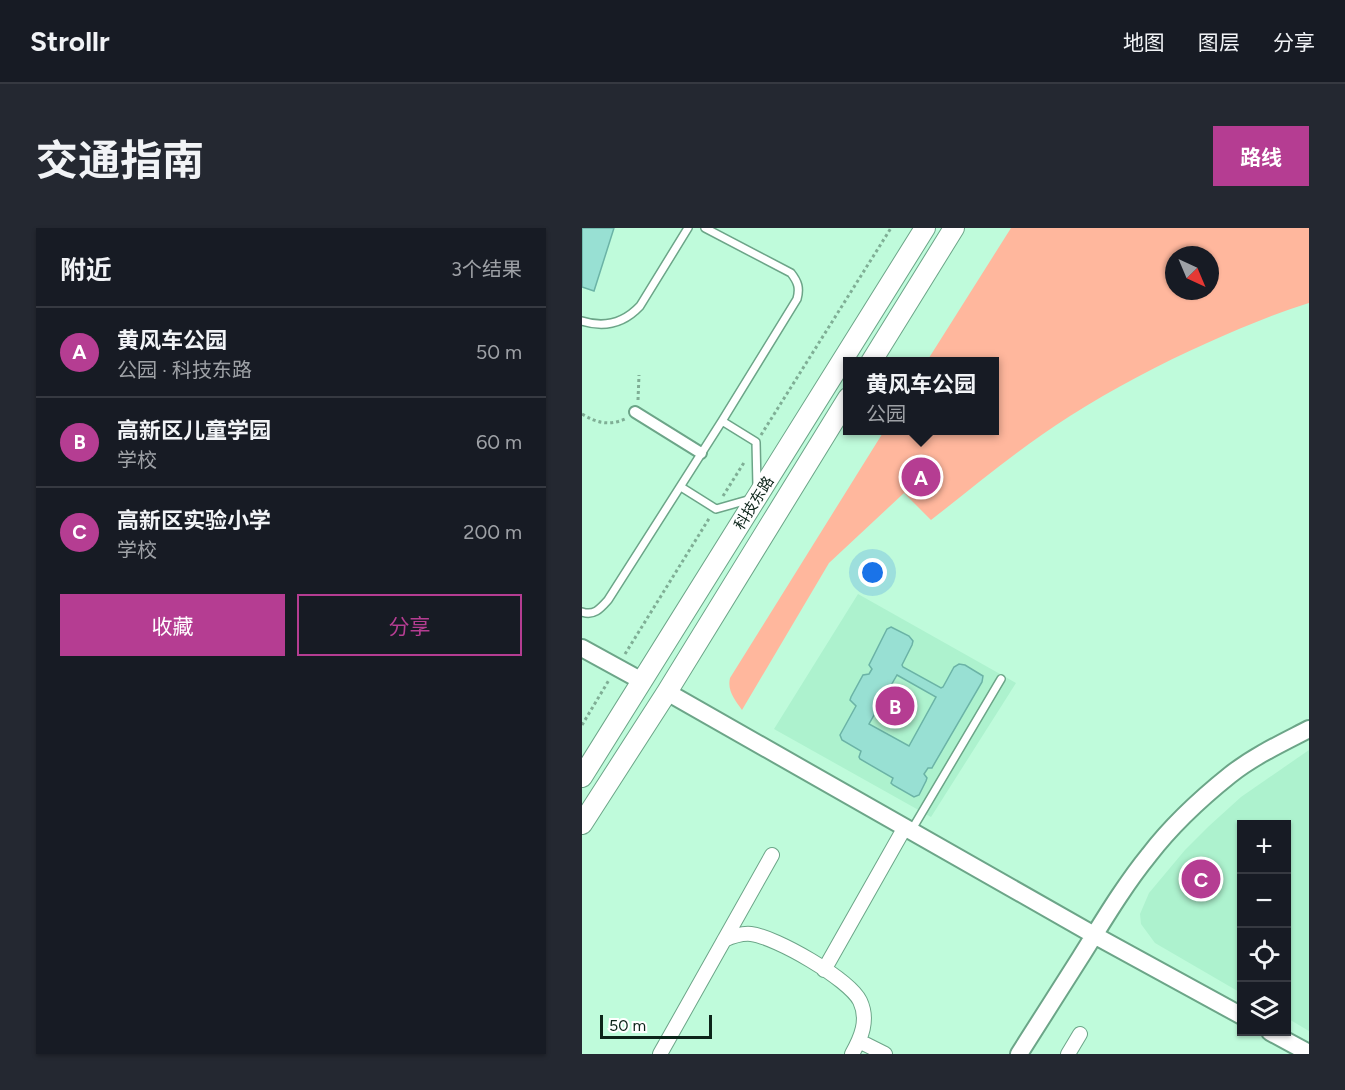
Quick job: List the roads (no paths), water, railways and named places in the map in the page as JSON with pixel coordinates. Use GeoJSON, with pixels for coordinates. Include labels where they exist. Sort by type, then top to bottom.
{"type":"FeatureCollection","features":[{"type":"Feature","properties":{"kind":"main road","name":"科技东路"},"geometry":{"type":"LineString","coordinates":[[845,357],[925,228]]}},
{"type":"Feature","properties":{"kind":"main road"},"geometry":{"type":"LineString","coordinates":[[874,357],[954,228]]}},
{"type":"Feature","properties":{"kind":"main road","name":"科技东路"},"geometry":{"type":"LineString","coordinates":[[582,777],[843,360]]}},
{"type":"Feature","properties":{"kind":"main road","name":"科技东路"},"geometry":{"type":"LineString","coordinates":[[582,824],[667,692],[843,406]]}},
{"type":"Feature","properties":{"kind":"main road"},"geometry":{"type":"LineString","coordinates":[[757,498],[777,510]]}},
{"type":"Feature","properties":{"kind":"street"},"geometry":{"type":"LineString","coordinates":[[635,412],[701,453]]}},
{"type":"Feature","properties":{"kind":"street"},"geometry":{"type":"LineString","coordinates":[[582,648],[642,681]]}},
{"type":"Feature","properties":{"kind":"street"},"geometry":{"type":"LineString","coordinates":[[667,692],[1094,935],[1237,1013]]}},
{"type":"Feature","properties":{"kind":"street"},"geometry":{"type":"LineString","coordinates":[[1019,1054],[1094,935],[1149,855],[1186,813],[1232,774],[1259,755],[1309,729]]}},
{"type":"Feature","properties":{"kind":"street"},"geometry":{"type":"LineString","coordinates":[[824,970],[908,829]]}},
{"type":"Feature","properties":{"kind":"street"},"geometry":{"type":"LineString","coordinates":[[660,1054],[772,855]]}},
{"type":"Feature","properties":{"kind":"street"},"geometry":{"type":"LineString","coordinates":[[724,940],[743,934],[765,937],[776,941],[846,984],[861,1003],[864,1016],[863,1029],[852,1054]]}},
{"type":"Feature","properties":{"kind":"street"},"geometry":{"type":"LineString","coordinates":[[1068,1054],[1080,1034]]}},
{"type":"Feature","properties":{"kind":"street"},"geometry":{"type":"LineString","coordinates":[[1276,1036],[1302,1052]]}},
{"type":"Feature","properties":{"kind":"street"},"geometry":{"type":"LineString","coordinates":[[859,1041],[885,1054]]}},
{"type":"Feature","properties":{"kind":"lane"},"geometry":{"type":"LineString","coordinates":[[582,321],[599,325],[608,324],[627,318],[635,312],[688,228]]}},
{"type":"Feature","properties":{"kind":"lane"},"geometry":{"type":"LineString","coordinates":[[582,612],[593,613],[608,600],[797,299],[799,291],[795,278],[785,269],[705,228]]}},
{"type":"Feature","properties":{"kind":"lane"},"geometry":{"type":"LineString","coordinates":[[681,487],[716,508],[757,498],[756,442],[722,421]]}},
{"type":"Feature","properties":{"kind":"lane"},"geometry":{"type":"LineString","coordinates":[[908,829],[1001,679]]}},
{"type":"Feature","properties":{"kind":"place","name":"黄风车公园"},"geometry":{"type":"Point","coordinates":[921,477]}},
{"type":"Feature","properties":{"kind":"place","name":"高新区儿童学园"},"geometry":{"type":"Point","coordinates":[895,706]}},
{"type":"Feature","properties":{"kind":"place","name":"高新区实验小学"},"geometry":{"type":"Point","coordinates":[1201,879]}}]}
